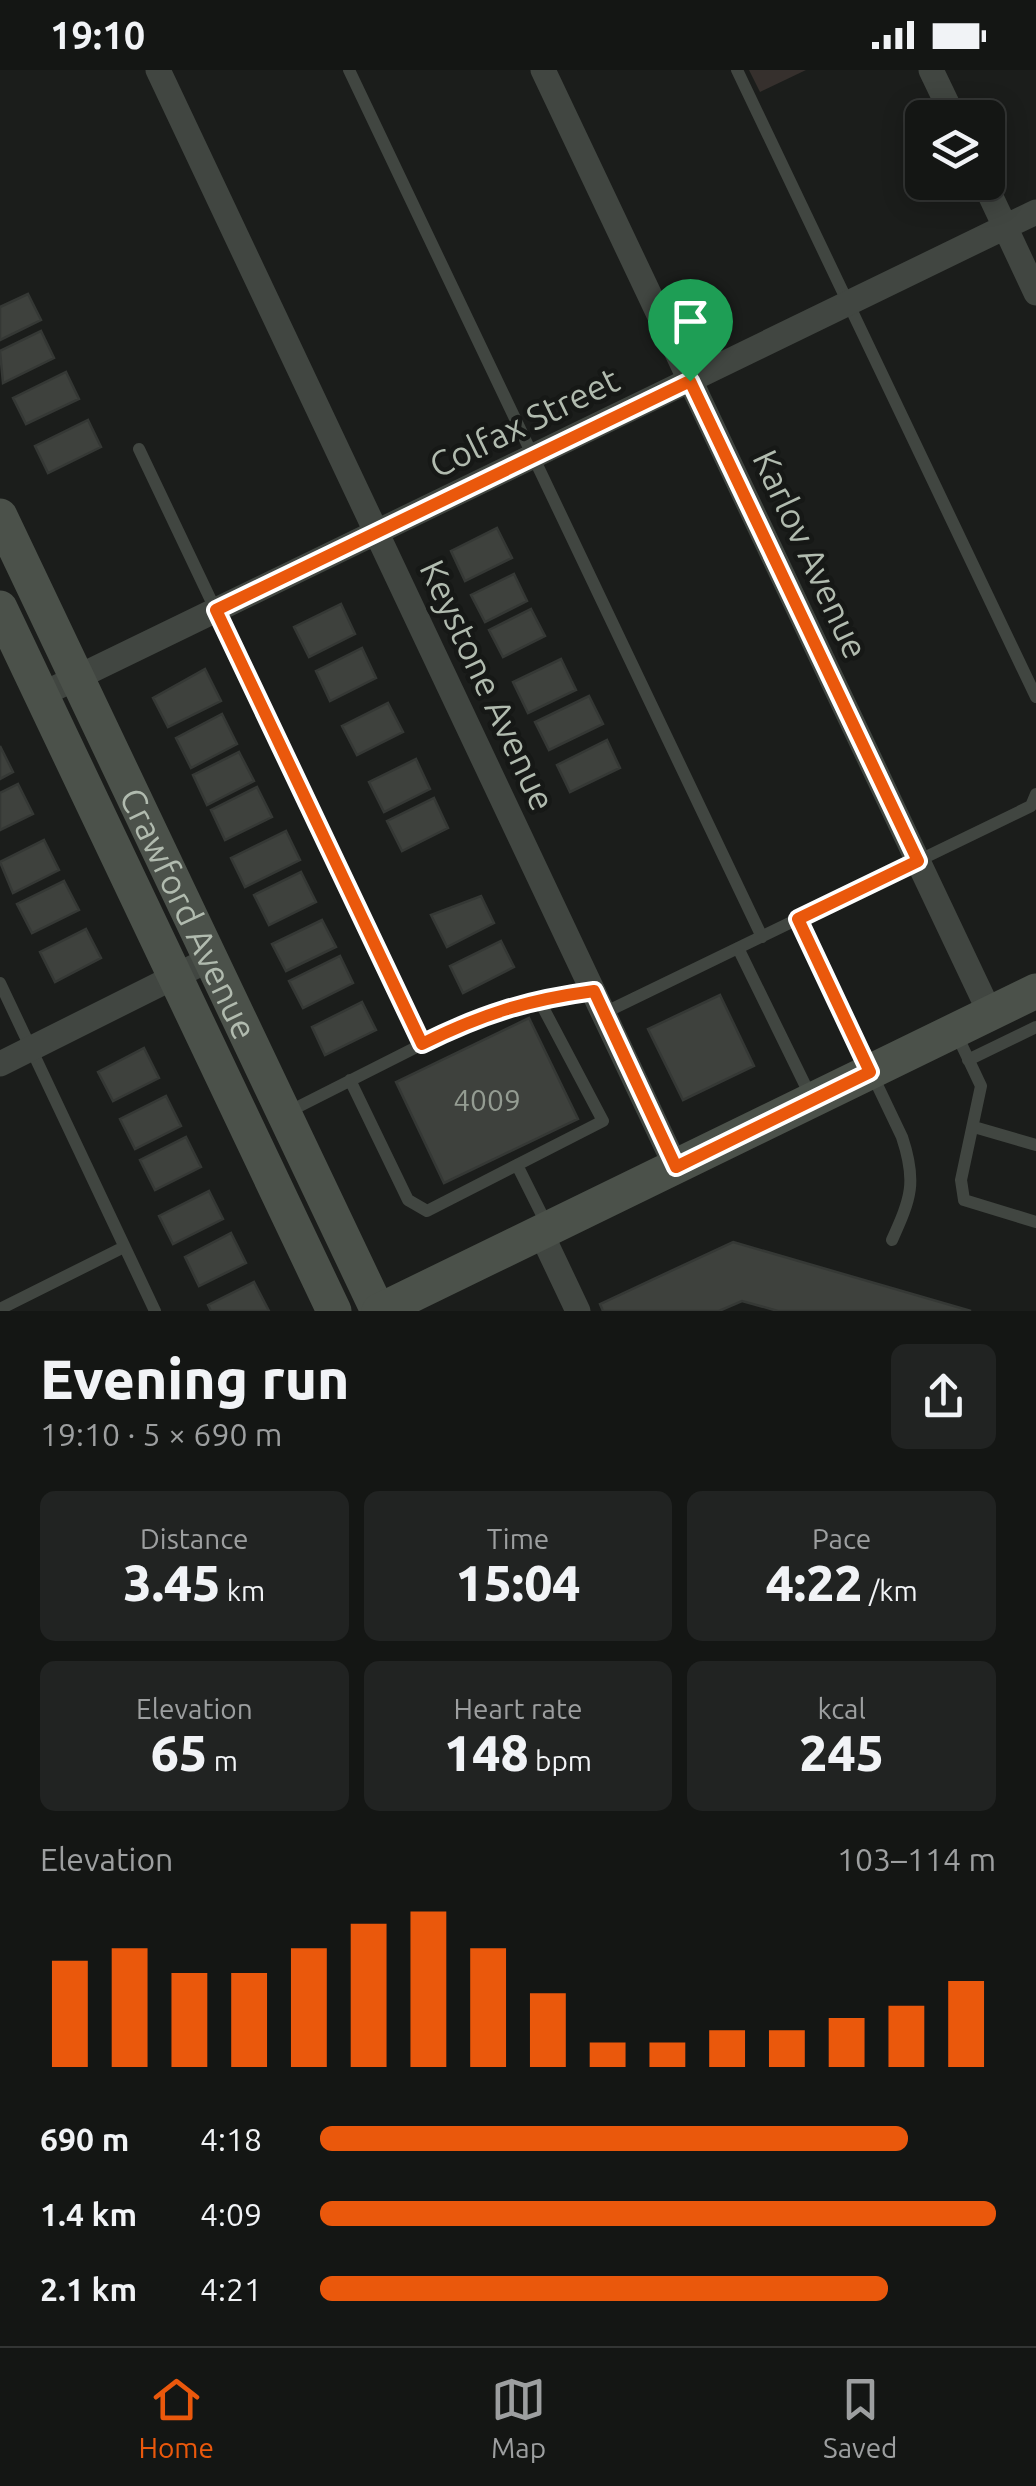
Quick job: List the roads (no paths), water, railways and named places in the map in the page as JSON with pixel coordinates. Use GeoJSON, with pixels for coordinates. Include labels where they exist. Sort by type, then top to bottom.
{"type":"FeatureCollection","features":[{"type":"Feature","properties":{"kind":"main road","name":"Crawford Avenue"},"geometry":{"type":"LineString","coordinates":[[0,516],[379,1311]]}},
{"type":"Feature","properties":{"kind":"main road","name":"Crawford Avenue"},"geometry":{"type":"LineString","coordinates":[[2,619],[334,1311]]}},
{"type":"Feature","properties":{"kind":"main road"},"geometry":{"type":"LineString","coordinates":[[379,1311],[870,1072],[961,1045],[990,1013],[1036,991]]}},
{"type":"Feature","properties":{"kind":"street","name":"Keystone Avenue"},"geometry":{"type":"LineString","coordinates":[[158,70],[676,1167]]}},
{"type":"Feature","properties":{"kind":"street","name":"Karlov Avenue"},"geometry":{"type":"LineString","coordinates":[[543,70],[990,1013]]}},
{"type":"Feature","properties":{"kind":"street"},"geometry":{"type":"LineString","coordinates":[[931,70],[945,100]]}},
{"type":"Feature","properties":{"kind":"street"},"geometry":{"type":"LineString","coordinates":[[992,200],[1036,293]]}},
{"type":"Feature","properties":{"kind":"street","name":"Colfax Street"},"geometry":{"type":"LineString","coordinates":[[41,695],[1036,212]]}},
{"type":"Feature","properties":{"kind":"street"},"geometry":{"type":"LineString","coordinates":[[2,619],[42,605]]}},
{"type":"Feature","properties":{"kind":"street"},"geometry":{"type":"LineString","coordinates":[[0,1064],[210,959]]}},
{"type":"Feature","properties":{"kind":"street"},"geometry":{"type":"LineString","coordinates":[[545,1231],[578,1311]]}},
{"type":"Feature","properties":{"kind":"lane"},"geometry":{"type":"LineString","coordinates":[[349,70],[762,937]]}},
{"type":"Feature","properties":{"kind":"lane"},"geometry":{"type":"LineString","coordinates":[[736,70],[1036,697]]}},
{"type":"Feature","properties":{"kind":"lane"},"geometry":{"type":"LineString","coordinates":[[139,449],[422,1044]]}},
{"type":"Feature","properties":{"kind":"lane"},"geometry":{"type":"LineString","coordinates":[[284,1114],[482,1014],[538,998],[599,1002],[738,948],[1030,806],[1036,794]]}},
{"type":"Feature","properties":{"kind":"lane"},"geometry":{"type":"LineString","coordinates":[[798,919],[913,1170],[909,1202],[892,1240]]}},
{"type":"Feature","properties":{"kind":"lane"},"geometry":{"type":"LineString","coordinates":[[738,948],[812,1100]]}},
{"type":"Feature","properties":{"kind":"lane"},"geometry":{"type":"LineString","coordinates":[[0,983],[155,1311]]}},
{"type":"Feature","properties":{"kind":"lane"},"geometry":{"type":"LineString","coordinates":[[350,1080],[408,1200],[428,1211],[603,1122],[538,998]]}},
{"type":"Feature","properties":{"kind":"lane"},"geometry":{"type":"LineString","coordinates":[[1036,1027],[961,1045],[980,1086],[961,1180],[964,1200],[1036,1222]]}},
{"type":"Feature","properties":{"kind":"lane"},"geometry":{"type":"LineString","coordinates":[[974,1127],[1036,1144]]}},
{"type":"Feature","properties":{"kind":"lane"},"geometry":{"type":"LineString","coordinates":[[517,1166],[545,1231]]}},
{"type":"Feature","properties":{"kind":"lane"},"geometry":{"type":"LineString","coordinates":[[0,1309],[124,1246]]}}]}
